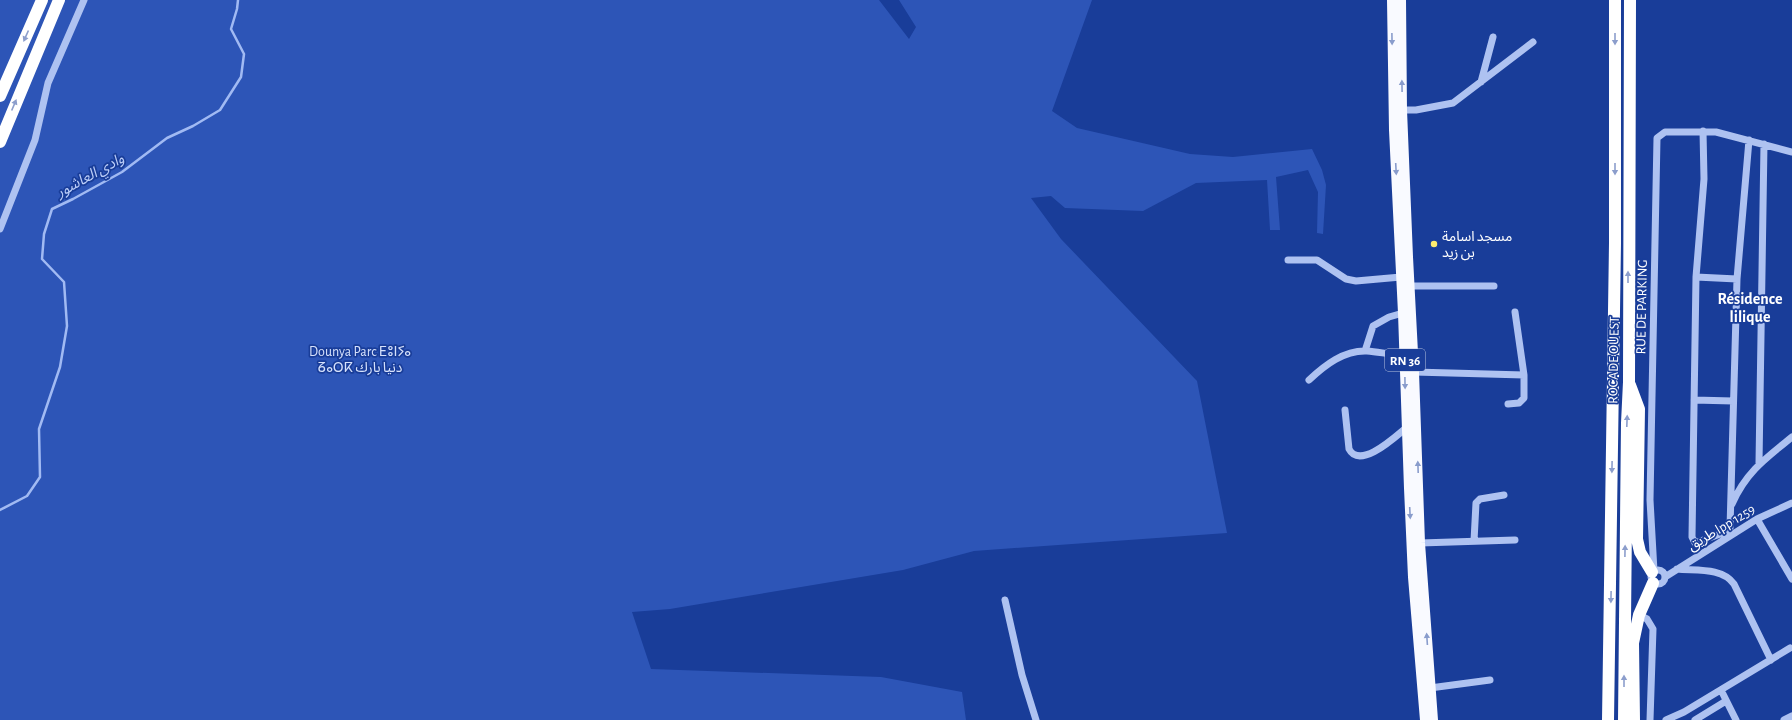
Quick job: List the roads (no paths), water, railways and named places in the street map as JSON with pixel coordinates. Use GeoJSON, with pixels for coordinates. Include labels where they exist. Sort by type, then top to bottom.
{"type":"FeatureCollection","features":[{"type":"Feature","properties":{"kind":"highway"},"geometry":{"type":"LineString","coordinates":[[0,96],[42,0]]}},
{"type":"Feature","properties":{"kind":"highway"},"geometry":{"type":"LineString","coordinates":[[0,142],[59,0]]}},
{"type":"Feature","properties":{"kind":"highway","name":"ROCADE OUEST"},"geometry":{"type":"LineString","coordinates":[[1608,720],[1615,243],[1615,0]]}},
{"type":"Feature","properties":{"kind":"highway","name":"ROCADE OUEST"},"geometry":{"type":"LineString","coordinates":[[1624,720],[1627,423],[1629,382],[1630,0]]}},
{"type":"Feature","properties":{"kind":"highway"},"geometry":{"type":"LineString","coordinates":[[1629,382],[1639,410],[1638,546],[1642,557],[1653,575],[1639,615],[1632,643],[1634,720]]}},
{"type":"Feature","properties":{"kind":"main road","name":"RN 36"},"geometry":{"type":"LineString","coordinates":[[1392,0],[1394,130],[1404,257],[1409,286],[1414,372],[1420,543],[1433,720]]}},
{"type":"Feature","properties":{"kind":"main road","name":"RN 36"},"geometry":{"type":"LineString","coordinates":[[1401,0],[1404,257],[1401,277],[1404,313],[1406,428],[1413,577],[1425,720]]}},
{"type":"Feature","properties":{"kind":"street"},"geometry":{"type":"LineString","coordinates":[[0,229],[35,140],[48,83],[84,0]]}},
{"type":"Feature","properties":{"kind":"street"},"geometry":{"type":"LineString","coordinates":[[1481,82],[1493,37]]}},
{"type":"Feature","properties":{"kind":"street"},"geometry":{"type":"LineString","coordinates":[[1402,110],[1416,110],[1453,103],[1533,42]]}},
{"type":"Feature","properties":{"kind":"street"},"geometry":{"type":"LineString","coordinates":[[1703,131],[1704,179],[1696,277],[1692,537],[1695,543],[1723,533],[1730,528],[1737,279],[1749,140]]}},
{"type":"Feature","properties":{"kind":"street","name":"RUE DE PARKING"},"geometry":{"type":"LineString","coordinates":[[1653,575],[1650,500],[1657,140],[1659,135],[1665,132],[1703,131],[1724,133],[1792,152]]}},
{"type":"Feature","properties":{"kind":"street"},"geometry":{"type":"LineString","coordinates":[[1759,463],[1764,144]]}},
{"type":"Feature","properties":{"kind":"street"},"geometry":{"type":"LineString","coordinates":[[1288,260],[1317,260],[1346,279],[1356,281],[1401,277]]}},
{"type":"Feature","properties":{"kind":"street"},"geometry":{"type":"LineString","coordinates":[[1696,277],[1737,279]]}},
{"type":"Feature","properties":{"kind":"street"},"geometry":{"type":"LineString","coordinates":[[1409,286],[1494,286]]}},
{"type":"Feature","properties":{"kind":"street"},"geometry":{"type":"LineString","coordinates":[[1508,404],[1519,403],[1523,400],[1524,375],[1516,312]]}},
{"type":"Feature","properties":{"kind":"street"},"geometry":{"type":"LineString","coordinates":[[1365,351],[1373,326],[1389,316],[1404,313]]}},
{"type":"Feature","properties":{"kind":"street"},"geometry":{"type":"LineString","coordinates":[[1309,380],[1333,360],[1348,354],[1365,351],[1405,355]]}},
{"type":"Feature","properties":{"kind":"street"},"geometry":{"type":"LineString","coordinates":[[1414,372],[1524,375]]}},
{"type":"Feature","properties":{"kind":"street"},"geometry":{"type":"LineString","coordinates":[[1694,400],[1733,401]]}},
{"type":"Feature","properties":{"kind":"street"},"geometry":{"type":"LineString","coordinates":[[1345,410],[1349,449],[1350,452],[1356,455],[1373,454],[1406,428]]}},
{"type":"Feature","properties":{"kind":"street"},"geometry":{"type":"LineString","coordinates":[[1730,508],[1739,487],[1759,463],[1792,437]]}},
{"type":"Feature","properties":{"kind":"street"},"geometry":{"type":"LineString","coordinates":[[1474,541],[1476,502],[1480,499],[1504,495]]}},
{"type":"Feature","properties":{"kind":"street","name":"طريق lpp 1259"},"geometry":{"type":"LineString","coordinates":[[1653,575],[1658,585],[1662,583],[1665,577],[1676,569],[1757,519],[1792,503]]}},
{"type":"Feature","properties":{"kind":"street"},"geometry":{"type":"LineString","coordinates":[[1757,519],[1792,579]]}},
{"type":"Feature","properties":{"kind":"street"},"geometry":{"type":"LineString","coordinates":[[1420,543],[1515,540]]}},
{"type":"Feature","properties":{"kind":"street"},"geometry":{"type":"LineString","coordinates":[[1676,569],[1720,573],[1728,577],[1734,584],[1771,660]]}},
{"type":"Feature","properties":{"kind":"street"},"geometry":{"type":"LineString","coordinates":[[1653,575],[1661,571],[1665,577]]}},
{"type":"Feature","properties":{"kind":"street"},"geometry":{"type":"LineString","coordinates":[[1005,600],[1022,675],[1036,720]]}},
{"type":"Feature","properties":{"kind":"street"},"geometry":{"type":"LineString","coordinates":[[1639,615],[1647,619],[1653,629],[1650,720]]}},
{"type":"Feature","properties":{"kind":"street"},"geometry":{"type":"LineString","coordinates":[[1669,720],[1790,648]]}},
{"type":"Feature","properties":{"kind":"street"},"geometry":{"type":"LineString","coordinates":[[1430,688],[1490,680]]}},
{"type":"Feature","properties":{"kind":"street"},"geometry":{"type":"LineString","coordinates":[[1721,690],[1736,720]]}},
{"type":"Feature","properties":{"kind":"street"},"geometry":{"type":"LineString","coordinates":[[1695,720],[1726,701]]}},
{"type":"Feature","properties":{"kind":"street"},"geometry":{"type":"LineString","coordinates":[[1784,720],[1792,716]]}},
{"type":"Feature","properties":{"kind":"waterway","name":"وادي العاشور"},"geometry":{"type":"LineString","coordinates":[[0,510],[27,496],[40,477],[39,429],[60,367],[67,326],[64,282],[42,259],[44,234],[52,209],[122,172],[167,138],[193,126],[220,110],[241,77],[244,54],[231,29],[238,0]]}},
{"type":"Feature","properties":{"kind":"place","name":"مسجد اسامة بن زيد"},"geometry":{"type":"Point","coordinates":[1434,244]}},
{"type":"Feature","properties":{"kind":"district","name":"Résidence lilique"},"geometry":{"type":"Point","coordinates":[1750,307]}},
{"type":"Feature","properties":{"kind":"park label","name":"Dounya Parc ⴹⵓⵏⵢⴰ ⵒⴰⵔⴽ دنيا بارك"},"geometry":{"type":"Point","coordinates":[360,360]}}]}
